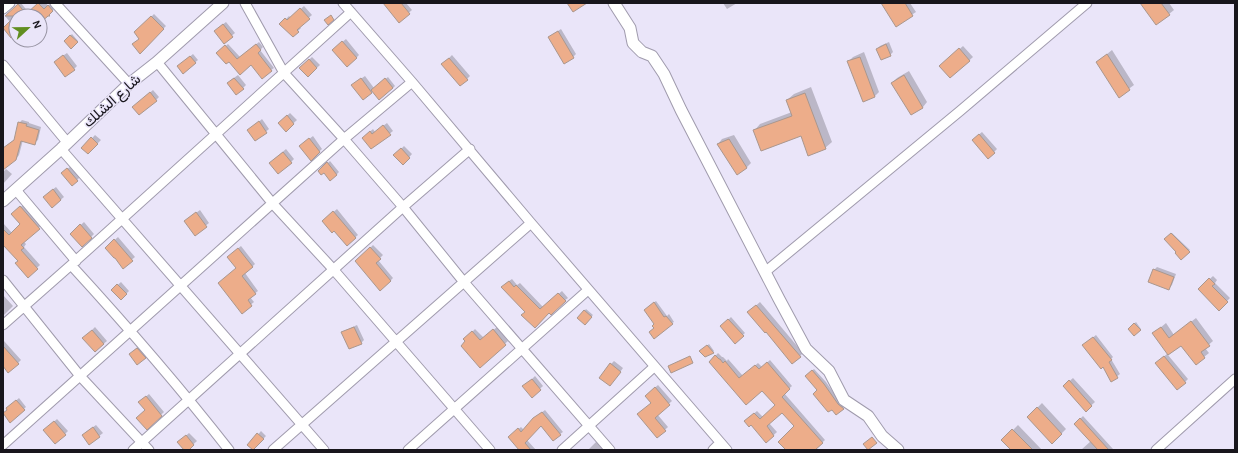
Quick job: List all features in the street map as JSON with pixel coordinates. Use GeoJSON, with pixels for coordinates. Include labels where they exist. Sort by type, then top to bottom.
{"type":"FeatureCollection","features":[{"type":"Feature","properties":{"kind":"street"},"geometry":{"type":"LineString","coordinates":[[3,9],[10,3]]}},
{"type":"Feature","properties":{"kind":"street"},"geometry":{"type":"LineString","coordinates":[[55,3],[128,84]]}},
{"type":"Feature","properties":{"kind":"street","name":"شارع الشلك"},"geometry":{"type":"LineString","coordinates":[[3,201],[64,146],[128,84],[157,62],[222,3]]}},
{"type":"Feature","properties":{"kind":"street"},"geometry":{"type":"LineString","coordinates":[[245,3],[284,73],[403,206],[463,281],[610,450]]}},
{"type":"Feature","properties":{"kind":"street"},"geometry":{"type":"LineString","coordinates":[[343,3],[470,149],[530,223],[724,446],[713,450]]}},
{"type":"Feature","properties":{"kind":"street"},"geometry":{"type":"LineString","coordinates":[[614,3],[630,28],[633,43],[642,52],[652,56],[664,74],[681,110],[806,349],[829,370],[844,400],[868,416],[882,436],[898,450]]}},
{"type":"Feature","properties":{"kind":"street"},"geometry":{"type":"LineString","coordinates":[[765,272],[960,111],[1087,3]]}},
{"type":"Feature","properties":{"kind":"street"},"geometry":{"type":"LineString","coordinates":[[3,325],[351,12]]}},
{"type":"Feature","properties":{"kind":"street"},"geometry":{"type":"LineString","coordinates":[[157,62],[273,204],[333,269],[490,450]]}},
{"type":"Feature","properties":{"kind":"street"},"geometry":{"type":"LineString","coordinates":[[3,65],[64,146],[123,218],[324,450]]}},
{"type":"Feature","properties":{"kind":"street"},"geometry":{"type":"LineString","coordinates":[[5,445],[130,330],[273,204],[344,139],[412,82]]}},
{"type":"Feature","properties":{"kind":"street"},"geometry":{"type":"LineString","coordinates":[[133,450],[403,206],[470,149]]}},
{"type":"Feature","properties":{"kind":"street"},"geometry":{"type":"LineString","coordinates":[[16,190],[73,263],[189,399],[230,450]]}},
{"type":"Feature","properties":{"kind":"street"},"geometry":{"type":"LineString","coordinates":[[273,450],[530,223]]}},
{"type":"Feature","properties":{"kind":"street"},"geometry":{"type":"LineString","coordinates":[[3,280],[80,376],[149,450]]}},
{"type":"Feature","properties":{"kind":"street"},"geometry":{"type":"LineString","coordinates":[[408,450],[588,290]]}},
{"type":"Feature","properties":{"kind":"street"},"geometry":{"type":"LineString","coordinates":[[562,450],[654,367]]}},
{"type":"Feature","properties":{"kind":"street"},"geometry":{"type":"LineString","coordinates":[[1156,450],[1235,379]]}},
{"type":"Feature","properties":{"kind":"building"},"geometry":{"type":"Polygon","coordinates":[[[38,3],[43,8],[33,8],[38,3]]]}},
{"type":"Feature","properties":{"kind":"building"},"geometry":{"type":"Polygon","coordinates":[[[383,3],[401,3],[410,14],[399,23],[383,3]]]}},
{"type":"Feature","properties":{"kind":"building"},"geometry":{"type":"Polygon","coordinates":[[[567,3],[587,3],[573,12],[567,3]]]}},
{"type":"Feature","properties":{"kind":"building"},"geometry":{"type":"Polygon","coordinates":[[[881,3],[905,3],[913,16],[896,27],[881,3]]]}},
{"type":"Feature","properties":{"kind":"building"},"geometry":{"type":"Polygon","coordinates":[[[1140,3],[1161,3],[1170,15],[1156,25],[1140,3]]]}},
{"type":"Feature","properties":{"kind":"building"},"geometry":{"type":"Polygon","coordinates":[[[18,4],[21,8],[14,8],[18,4]]]}},
{"type":"Feature","properties":{"kind":"building"},"geometry":{"type":"Polygon","coordinates":[[[48,5],[53,11],[49,15],[50,16],[48,16],[48,8],[45,8],[48,5]]]}},
{"type":"Feature","properties":{"kind":"building"},"geometry":{"type":"Polygon","coordinates":[[[300,8],[310,19],[297,30],[299,32],[293,37],[279,24],[285,18],[287,20],[300,8]]]}},
{"type":"Feature","properties":{"kind":"building"},"geometry":{"type":"Polygon","coordinates":[[[331,15],[334,20],[328,25],[324,20],[331,15]]]}},
{"type":"Feature","properties":{"kind":"building"},"geometry":{"type":"Polygon","coordinates":[[[151,16],[164,29],[140,54],[132,44],[139,39],[134,32],[151,16]]]}},
{"type":"Feature","properties":{"kind":"building"},"geometry":{"type":"Polygon","coordinates":[[[8,23],[8,34],[3,28],[8,23]]]}},
{"type":"Feature","properties":{"kind":"building"},"geometry":{"type":"Polygon","coordinates":[[[223,24],[233,37],[224,44],[214,31],[223,24]]]}},
{"type":"Feature","properties":{"kind":"building"},"geometry":{"type":"Polygon","coordinates":[[[558,31],[574,58],[564,64],[548,37],[558,31]]]}},
{"type":"Feature","properties":{"kind":"building"},"geometry":{"type":"Polygon","coordinates":[[[70,35],[78,42],[71,49],[64,41],[70,35]]]}},
{"type":"Feature","properties":{"kind":"building"},"geometry":{"type":"Polygon","coordinates":[[[342,41],[357,58],[347,67],[332,50],[342,41]]]}},
{"type":"Feature","properties":{"kind":"building"},"geometry":{"type":"Polygon","coordinates":[[[256,44],[261,50],[258,53],[272,71],[262,79],[251,65],[240,75],[229,62],[226,64],[216,53],[225,45],[237,59],[256,44]]]}},
{"type":"Feature","properties":{"kind":"building"},"geometry":{"type":"Polygon","coordinates":[[[886,44],[891,56],[881,60],[876,49],[886,44]]]}},
{"type":"Feature","properties":{"kind":"building"},"geometry":{"type":"Polygon","coordinates":[[[959,48],[970,61],[950,78],[939,66],[959,48]]]}},
{"type":"Feature","properties":{"kind":"building"},"geometry":{"type":"Polygon","coordinates":[[[1107,54],[1130,90],[1119,98],[1096,62],[1107,54]]]}},
{"type":"Feature","properties":{"kind":"building"},"geometry":{"type":"Polygon","coordinates":[[[63,55],[75,70],[65,77],[54,62],[63,55]]]}},
{"type":"Feature","properties":{"kind":"building"},"geometry":{"type":"Polygon","coordinates":[[[190,56],[196,63],[183,74],[177,66],[190,56]]]}},
{"type":"Feature","properties":{"kind":"building"},"geometry":{"type":"Polygon","coordinates":[[[860,57],[875,97],[863,102],[847,61],[860,57]]]}},
{"type":"Feature","properties":{"kind":"building"},"geometry":{"type":"Polygon","coordinates":[[[449,58],[468,80],[460,86],[441,64],[449,58]]]}},
{"type":"Feature","properties":{"kind":"building"},"geometry":{"type":"Polygon","coordinates":[[[309,59],[317,68],[308,77],[299,68],[309,59]]]}},
{"type":"Feature","properties":{"kind":"building"},"geometry":{"type":"Polygon","coordinates":[[[904,75],[923,108],[911,115],[891,83],[904,75]]]}},
{"type":"Feature","properties":{"kind":"building"},"geometry":{"type":"Polygon","coordinates":[[[234,78],[244,89],[236,95],[227,83],[234,78]]]}},
{"type":"Feature","properties":{"kind":"building"},"geometry":{"type":"Polygon","coordinates":[[[361,78],[372,93],[363,100],[351,85],[361,78]]]}},
{"type":"Feature","properties":{"kind":"building"},"geometry":{"type":"Polygon","coordinates":[[[385,78],[393,88],[379,100],[371,90],[385,78]]]}},
{"type":"Feature","properties":{"kind":"building"},"geometry":{"type":"Polygon","coordinates":[[[150,92],[157,101],[139,115],[132,107],[150,92]]]}},
{"type":"Feature","properties":{"kind":"building"},"geometry":{"type":"Polygon","coordinates":[[[805,93],[826,149],[808,156],[801,136],[761,151],[753,130],[792,116],[786,100],[805,93]]]}},
{"type":"Feature","properties":{"kind":"building"},"geometry":{"type":"Polygon","coordinates":[[[287,115],[294,124],[286,132],[278,123],[287,115]]]}},
{"type":"Feature","properties":{"kind":"building"},"geometry":{"type":"Polygon","coordinates":[[[259,121],[267,133],[255,141],[247,130],[259,121]]]}},
{"type":"Feature","properties":{"kind":"building"},"geometry":{"type":"Polygon","coordinates":[[[18,122],[27,124],[26,126],[39,130],[35,145],[21,141],[16,160],[3,170],[3,148],[14,140],[18,122]]]}},
{"type":"Feature","properties":{"kind":"building"},"geometry":{"type":"Polygon","coordinates":[[[383,125],[391,135],[371,149],[362,138],[370,131],[372,134],[383,125]]]}},
{"type":"Feature","properties":{"kind":"building"},"geometry":{"type":"Polygon","coordinates":[[[979,134],[995,153],[988,159],[972,140],[979,134]]]}},
{"type":"Feature","properties":{"kind":"building"},"geometry":{"type":"Polygon","coordinates":[[[91,137],[98,144],[88,154],[81,148],[91,137]]]}},
{"type":"Feature","properties":{"kind":"building"},"geometry":{"type":"Polygon","coordinates":[[[309,138],[320,152],[311,161],[299,146],[309,138]]]}},
{"type":"Feature","properties":{"kind":"building"},"geometry":{"type":"Polygon","coordinates":[[[729,139],[747,168],[737,175],[717,144],[729,139]]]}},
{"type":"Feature","properties":{"kind":"building"},"geometry":{"type":"Polygon","coordinates":[[[401,148],[410,158],[403,165],[393,155],[401,148]]]}},
{"type":"Feature","properties":{"kind":"building"},"geometry":{"type":"Polygon","coordinates":[[[283,152],[292,163],[278,174],[269,163],[283,152]]]}},
{"type":"Feature","properties":{"kind":"building"},"geometry":{"type":"Polygon","coordinates":[[[327,162],[337,175],[330,181],[324,173],[321,175],[318,171],[327,162]]]}},
{"type":"Feature","properties":{"kind":"building"},"geometry":{"type":"Polygon","coordinates":[[[67,168],[78,181],[72,186],[61,173],[67,168]]]}},
{"type":"Feature","properties":{"kind":"building"},"geometry":{"type":"Polygon","coordinates":[[[53,189],[61,200],[52,208],[43,197],[53,189]]]}},
{"type":"Feature","properties":{"kind":"building"},"geometry":{"type":"Polygon","coordinates":[[[20,206],[40,229],[21,245],[24,248],[21,250],[38,269],[28,278],[15,263],[18,261],[3,245],[3,229],[9,235],[20,224],[11,214],[20,206]]]}},
{"type":"Feature","properties":{"kind":"building"},"geometry":{"type":"Polygon","coordinates":[[[333,211],[356,238],[347,246],[334,231],[332,233],[322,221],[333,211]]]}},
{"type":"Feature","properties":{"kind":"building"},"geometry":{"type":"Polygon","coordinates":[[[196,212],[207,227],[195,236],[184,221],[196,212]]]}},
{"type":"Feature","properties":{"kind":"building"},"geometry":{"type":"Polygon","coordinates":[[[80,224],[92,238],[82,247],[70,234],[80,224]]]}},
{"type":"Feature","properties":{"kind":"building"},"geometry":{"type":"Polygon","coordinates":[[[1171,233],[1190,252],[1181,260],[1164,239],[1171,233]]]}},
{"type":"Feature","properties":{"kind":"building"},"geometry":{"type":"Polygon","coordinates":[[[114,239],[133,261],[123,269],[105,248],[114,239]]]}},
{"type":"Feature","properties":{"kind":"building"},"geometry":{"type":"Polygon","coordinates":[[[370,247],[381,259],[376,263],[391,281],[380,291],[355,261],[370,247]]]}},
{"type":"Feature","properties":{"kind":"building"},"geometry":{"type":"Polygon","coordinates":[[[238,248],[253,267],[242,276],[256,294],[248,300],[252,306],[242,314],[218,283],[236,268],[227,257],[238,248]]]}},
{"type":"Feature","properties":{"kind":"building"},"geometry":{"type":"Polygon","coordinates":[[[1153,269],[1174,277],[1169,290],[1148,282],[1153,269]]]}},
{"type":"Feature","properties":{"kind":"building"},"geometry":{"type":"Polygon","coordinates":[[[1209,278],[1215,284],[1212,286],[1228,302],[1219,311],[1198,289],[1209,278]]]}},
{"type":"Feature","properties":{"kind":"building"},"geometry":{"type":"Polygon","coordinates":[[[509,281],[514,287],[516,285],[540,309],[558,293],[566,301],[551,315],[549,313],[535,328],[521,315],[525,312],[501,287],[509,281]]]}},
{"type":"Feature","properties":{"kind":"building"},"geometry":{"type":"Polygon","coordinates":[[[117,284],[127,294],[121,300],[111,290],[117,284]]]}},
{"type":"Feature","properties":{"kind":"building"},"geometry":{"type":"Polygon","coordinates":[[[654,302],[664,317],[666,316],[673,324],[654,339],[649,332],[654,328],[652,326],[654,324],[644,310],[654,302]]]}},
{"type":"Feature","properties":{"kind":"building"},"geometry":{"type":"Polygon","coordinates":[[[756,305],[801,357],[792,364],[766,332],[765,333],[747,312],[756,305]]]}},
{"type":"Feature","properties":{"kind":"building"},"geometry":{"type":"Polygon","coordinates":[[[584,310],[592,317],[585,325],[577,318],[584,310]]]}},
{"type":"Feature","properties":{"kind":"building"},"geometry":{"type":"Polygon","coordinates":[[[728,319],[744,336],[735,344],[720,326],[728,319]]]}},
{"type":"Feature","properties":{"kind":"building"},"geometry":{"type":"Polygon","coordinates":[[[1191,321],[1210,346],[1201,352],[1205,358],[1196,365],[1181,346],[1168,355],[1152,333],[1161,327],[1169,338],[1191,321]]]}},
{"type":"Feature","properties":{"kind":"building"},"geometry":{"type":"Polygon","coordinates":[[[1134,323],[1141,330],[1134,336],[1128,329],[1134,323]]]}},
{"type":"Feature","properties":{"kind":"building"},"geometry":{"type":"Polygon","coordinates":[[[354,327],[362,344],[349,349],[341,332],[354,327]]]}},
{"type":"Feature","properties":{"kind":"building"},"geometry":{"type":"Polygon","coordinates":[[[493,329],[506,345],[480,368],[461,346],[465,341],[463,339],[472,331],[480,340],[493,329]]]}},
{"type":"Feature","properties":{"kind":"building"},"geometry":{"type":"Polygon","coordinates":[[[92,330],[104,344],[95,352],[82,338],[92,330]]]}},
{"type":"Feature","properties":{"kind":"building"},"geometry":{"type":"Polygon","coordinates":[[[1093,337],[1112,360],[1109,362],[1118,378],[1111,382],[1103,367],[1101,369],[1082,345],[1093,337]]]}},
{"type":"Feature","properties":{"kind":"building"},"geometry":{"type":"Polygon","coordinates":[[[707,345],[714,353],[705,357],[699,351],[707,345]]]}},
{"type":"Feature","properties":{"kind":"building"},"geometry":{"type":"Polygon","coordinates":[[[3,346],[19,364],[8,373],[3,366],[3,346]]]}},
{"type":"Feature","properties":{"kind":"building"},"geometry":{"type":"Polygon","coordinates":[[[137,348],[146,358],[137,365],[129,354],[137,348]]]}},
{"type":"Feature","properties":{"kind":"building"},"geometry":{"type":"Polygon","coordinates":[[[715,355],[723,363],[725,361],[739,378],[755,365],[759,369],[767,362],[790,389],[782,397],[823,443],[815,450],[786,450],[778,442],[794,426],[782,413],[767,426],[774,436],[766,443],[751,425],[749,427],[744,421],[754,413],[760,419],[775,405],[762,391],[746,405],[709,362],[715,355]]]}},
{"type":"Feature","properties":{"kind":"building"},"geometry":{"type":"Polygon","coordinates":[[[690,356],[693,363],[671,373],[668,366],[690,356]]]}},
{"type":"Feature","properties":{"kind":"building"},"geometry":{"type":"Polygon","coordinates":[[[1164,356],[1186,383],[1177,390],[1155,363],[1164,356]]]}},
{"type":"Feature","properties":{"kind":"building"},"geometry":{"type":"Polygon","coordinates":[[[610,363],[621,372],[610,386],[599,378],[610,363]]]}},
{"type":"Feature","properties":{"kind":"building"},"geometry":{"type":"Polygon","coordinates":[[[812,370],[838,404],[844,409],[836,415],[832,410],[828,412],[813,394],[817,390],[805,376],[812,370]]]}},
{"type":"Feature","properties":{"kind":"building"},"geometry":{"type":"Polygon","coordinates":[[[532,379],[541,390],[532,398],[522,386],[532,379]]]}},
{"type":"Feature","properties":{"kind":"building"},"geometry":{"type":"Polygon","coordinates":[[[1069,380],[1092,406],[1086,412],[1063,386],[1069,380]]]}},
{"type":"Feature","properties":{"kind":"building"},"geometry":{"type":"Polygon","coordinates":[[[655,387],[670,405],[655,418],[666,431],[657,438],[637,414],[651,403],[645,396],[655,387]]]}},
{"type":"Feature","properties":{"kind":"building"},"geometry":{"type":"Polygon","coordinates":[[[146,396],[162,416],[147,430],[136,418],[145,410],[138,402],[146,396]]]}},
{"type":"Feature","properties":{"kind":"building"},"geometry":{"type":"Polygon","coordinates":[[[16,400],[25,410],[10,423],[3,413],[7,410],[6,408],[16,400]]]}},
{"type":"Feature","properties":{"kind":"building"},"geometry":{"type":"Polygon","coordinates":[[[1037,407],[1062,434],[1052,444],[1027,417],[1037,407]]]}},
{"type":"Feature","properties":{"kind":"building"},"geometry":{"type":"Polygon","coordinates":[[[542,412],[561,435],[553,441],[541,426],[525,443],[531,450],[519,450],[508,437],[518,428],[521,432],[533,418],[542,412]]]}},
{"type":"Feature","properties":{"kind":"building"},"geometry":{"type":"Polygon","coordinates":[[[1080,418],[1109,450],[1098,450],[1074,424],[1080,418]]]}},
{"type":"Feature","properties":{"kind":"building"},"geometry":{"type":"Polygon","coordinates":[[[54,421],[66,435],[55,444],[43,430],[54,421]]]}},
{"type":"Feature","properties":{"kind":"building"},"geometry":{"type":"Polygon","coordinates":[[[93,427],[100,437],[89,445],[82,435],[93,427]]]}},
{"type":"Feature","properties":{"kind":"building"},"geometry":{"type":"Polygon","coordinates":[[[1012,429],[1033,450],[1011,450],[1001,440],[1012,429]]]}},
{"type":"Feature","properties":{"kind":"building"},"geometry":{"type":"Polygon","coordinates":[[[257,433],[264,439],[253,450],[247,445],[257,433]]]}},
{"type":"Feature","properties":{"kind":"building"},"geometry":{"type":"Polygon","coordinates":[[[186,435],[194,445],[189,450],[184,450],[177,442],[186,435]]]}},
{"type":"Feature","properties":{"kind":"building"},"geometry":{"type":"Polygon","coordinates":[[[872,437],[877,443],[868,450],[863,444],[872,437]]]}}]}
